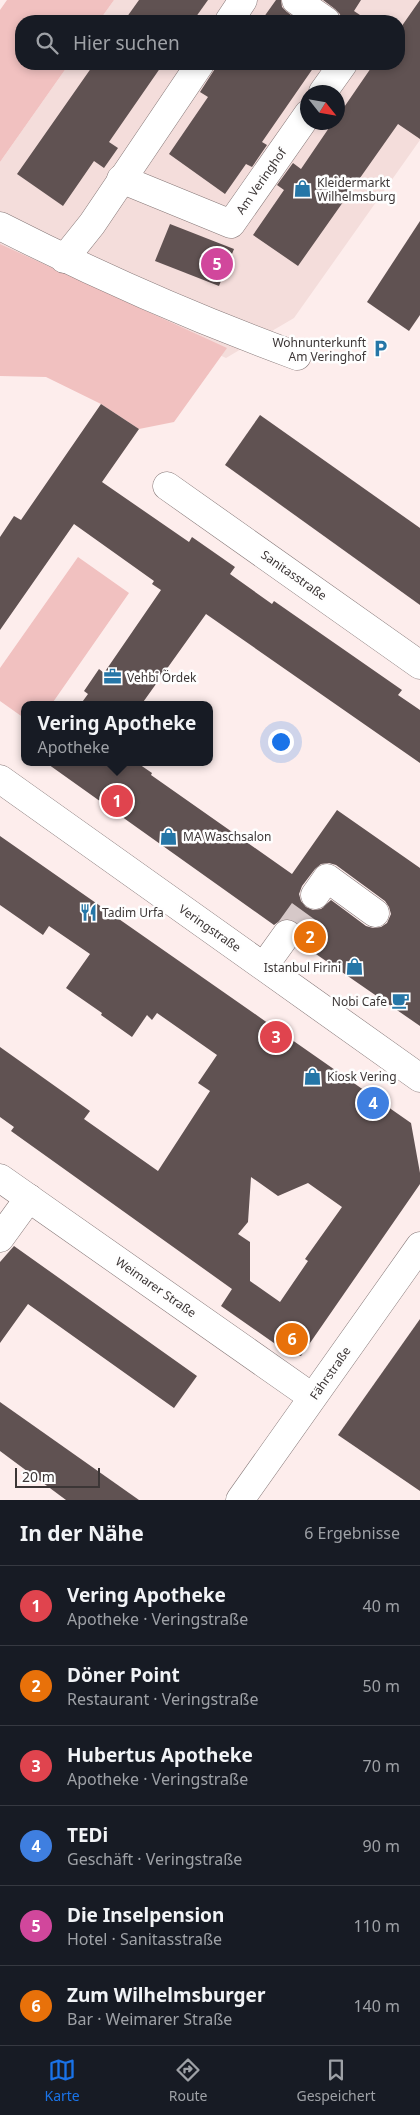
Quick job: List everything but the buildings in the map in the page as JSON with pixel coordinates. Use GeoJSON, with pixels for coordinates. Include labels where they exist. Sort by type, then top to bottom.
{"type":"FeatureCollection","features":[{"type":"Feature","properties":{"kind":"street"},"geometry":{"type":"LineString","coordinates":[[233,15],[244,0]]}},
{"type":"Feature","properties":{"kind":"street"},"geometry":{"type":"LineString","coordinates":[[296,0],[317,15]]}},
{"type":"Feature","properties":{"kind":"street"},"geometry":{"type":"LineString","coordinates":[[64,258],[92,224],[196,70]]}},
{"type":"Feature","properties":{"kind":"street"},"geometry":{"type":"LineString","coordinates":[[328,85],[339,70]]}},
{"type":"Feature","properties":{"kind":"street","name":"Am Veringhof"},"geometry":{"type":"LineString","coordinates":[[121,179],[230,224],[300,125]]}},
{"type":"Feature","properties":{"kind":"street"},"geometry":{"type":"LineString","coordinates":[[0,226],[64,258],[241,336],[297,356]]}},
{"type":"Feature","properties":{"kind":"street","name":"Sanitasstraße"},"geometry":{"type":"LineString","coordinates":[[167,486],[420,665]]}},
{"type":"Feature","properties":{"kind":"street","name":"Veringstraße"},"geometry":{"type":"LineString","coordinates":[[0,779],[420,1078]]}},
{"type":"Feature","properties":{"kind":"street"},"geometry":{"type":"LineString","coordinates":[[314,895],[327,878],[375,913]]}},
{"type":"Feature","properties":{"kind":"street"},"geometry":{"type":"LineString","coordinates":[[264,966],[287,934]]}},
{"type":"Feature","properties":{"kind":"street","name":"Weimarer Straße"},"geometry":{"type":"LineString","coordinates":[[0,1178],[312,1397]]}},
{"type":"Feature","properties":{"kind":"street"},"geometry":{"type":"LineString","coordinates":[[0,1238],[29,1198]]}},
{"type":"Feature","properties":{"kind":"street","name":"Fährstraße"},"geometry":{"type":"LineString","coordinates":[[240,1500],[420,1246]]}},
{"type":"Feature","properties":{"kind":"shaded area"},"geometry":{"type":"Polygon","coordinates":[[[7,0],[114,0],[103,15],[15,15],[15,70],[65,70],[0,162],[0,10],[7,0]]]}},
{"type":"Feature","properties":{"kind":"shaded area"},"geometry":{"type":"Polygon","coordinates":[[[114,0],[420,0],[420,140],[294,318],[226,358],[0,255],[0,162],[65,70],[405,70],[405,15],[103,15],[114,0]]]}},
{"type":"Feature","properties":{"kind":"shaded area"},"geometry":{"type":"Polygon","coordinates":[[[0,244],[227,348],[174,422],[139,429],[101,404],[46,377],[0,376],[0,244]]]}},
{"type":"Feature","properties":{"kind":"shaded area"},"geometry":{"type":"Polygon","coordinates":[[[78,557],[129,593],[54,701],[21,701],[21,716],[0,701],[0,668],[78,557]]]}},
{"type":"Feature","properties":{"kind":"tunnel"},"geometry":{"type":"LineString","coordinates":[[287,934],[315,895]]}},
{"type":"Feature","properties":{"kind":"place","name":"Kleidermarkt Wilhelmsburg"},"geometry":{"type":"Point","coordinates":[303,189]}},
{"type":"Feature","properties":{"kind":"place","name":"Die Inselpension"},"geometry":{"type":"Point","coordinates":[217,264]}},
{"type":"Feature","properties":{"kind":"place","name":"Wohnunterkunft Am Veringhof"},"geometry":{"type":"Point","coordinates":[380,349]}},
{"type":"Feature","properties":{"kind":"place","name":"Vehbi Ördek"},"geometry":{"type":"Point","coordinates":[113,677]}},
{"type":"Feature","properties":{"kind":"place","name":"Vering Apotheke"},"geometry":{"type":"Point","coordinates":[117,801]}},
{"type":"Feature","properties":{"kind":"place","name":"MA Waschsalon"},"geometry":{"type":"Point","coordinates":[169,836]}},
{"type":"Feature","properties":{"kind":"place","name":"Tadim Urfa"},"geometry":{"type":"Point","coordinates":[88,912]}},
{"type":"Feature","properties":{"kind":"place","name":"Döner Point"},"geometry":{"type":"Point","coordinates":[310,937]}},
{"type":"Feature","properties":{"kind":"place","name":"Istanbul Firini"},"geometry":{"type":"Point","coordinates":[355,967]}},
{"type":"Feature","properties":{"kind":"place","name":"Nobi Cafe"},"geometry":{"type":"Point","coordinates":[401,1001]}},
{"type":"Feature","properties":{"kind":"place","name":"Hubertus Apotheke"},"geometry":{"type":"Point","coordinates":[276,1037]}},
{"type":"Feature","properties":{"kind":"place","name":"Kiosk Vering"},"geometry":{"type":"Point","coordinates":[313,1076]}},
{"type":"Feature","properties":{"kind":"place","name":"TEDi"},"geometry":{"type":"Point","coordinates":[373,1103]}},
{"type":"Feature","properties":{"kind":"place","name":"Zum Wilhelmsburger"},"geometry":{"type":"Point","coordinates":[292,1339]}}]}
